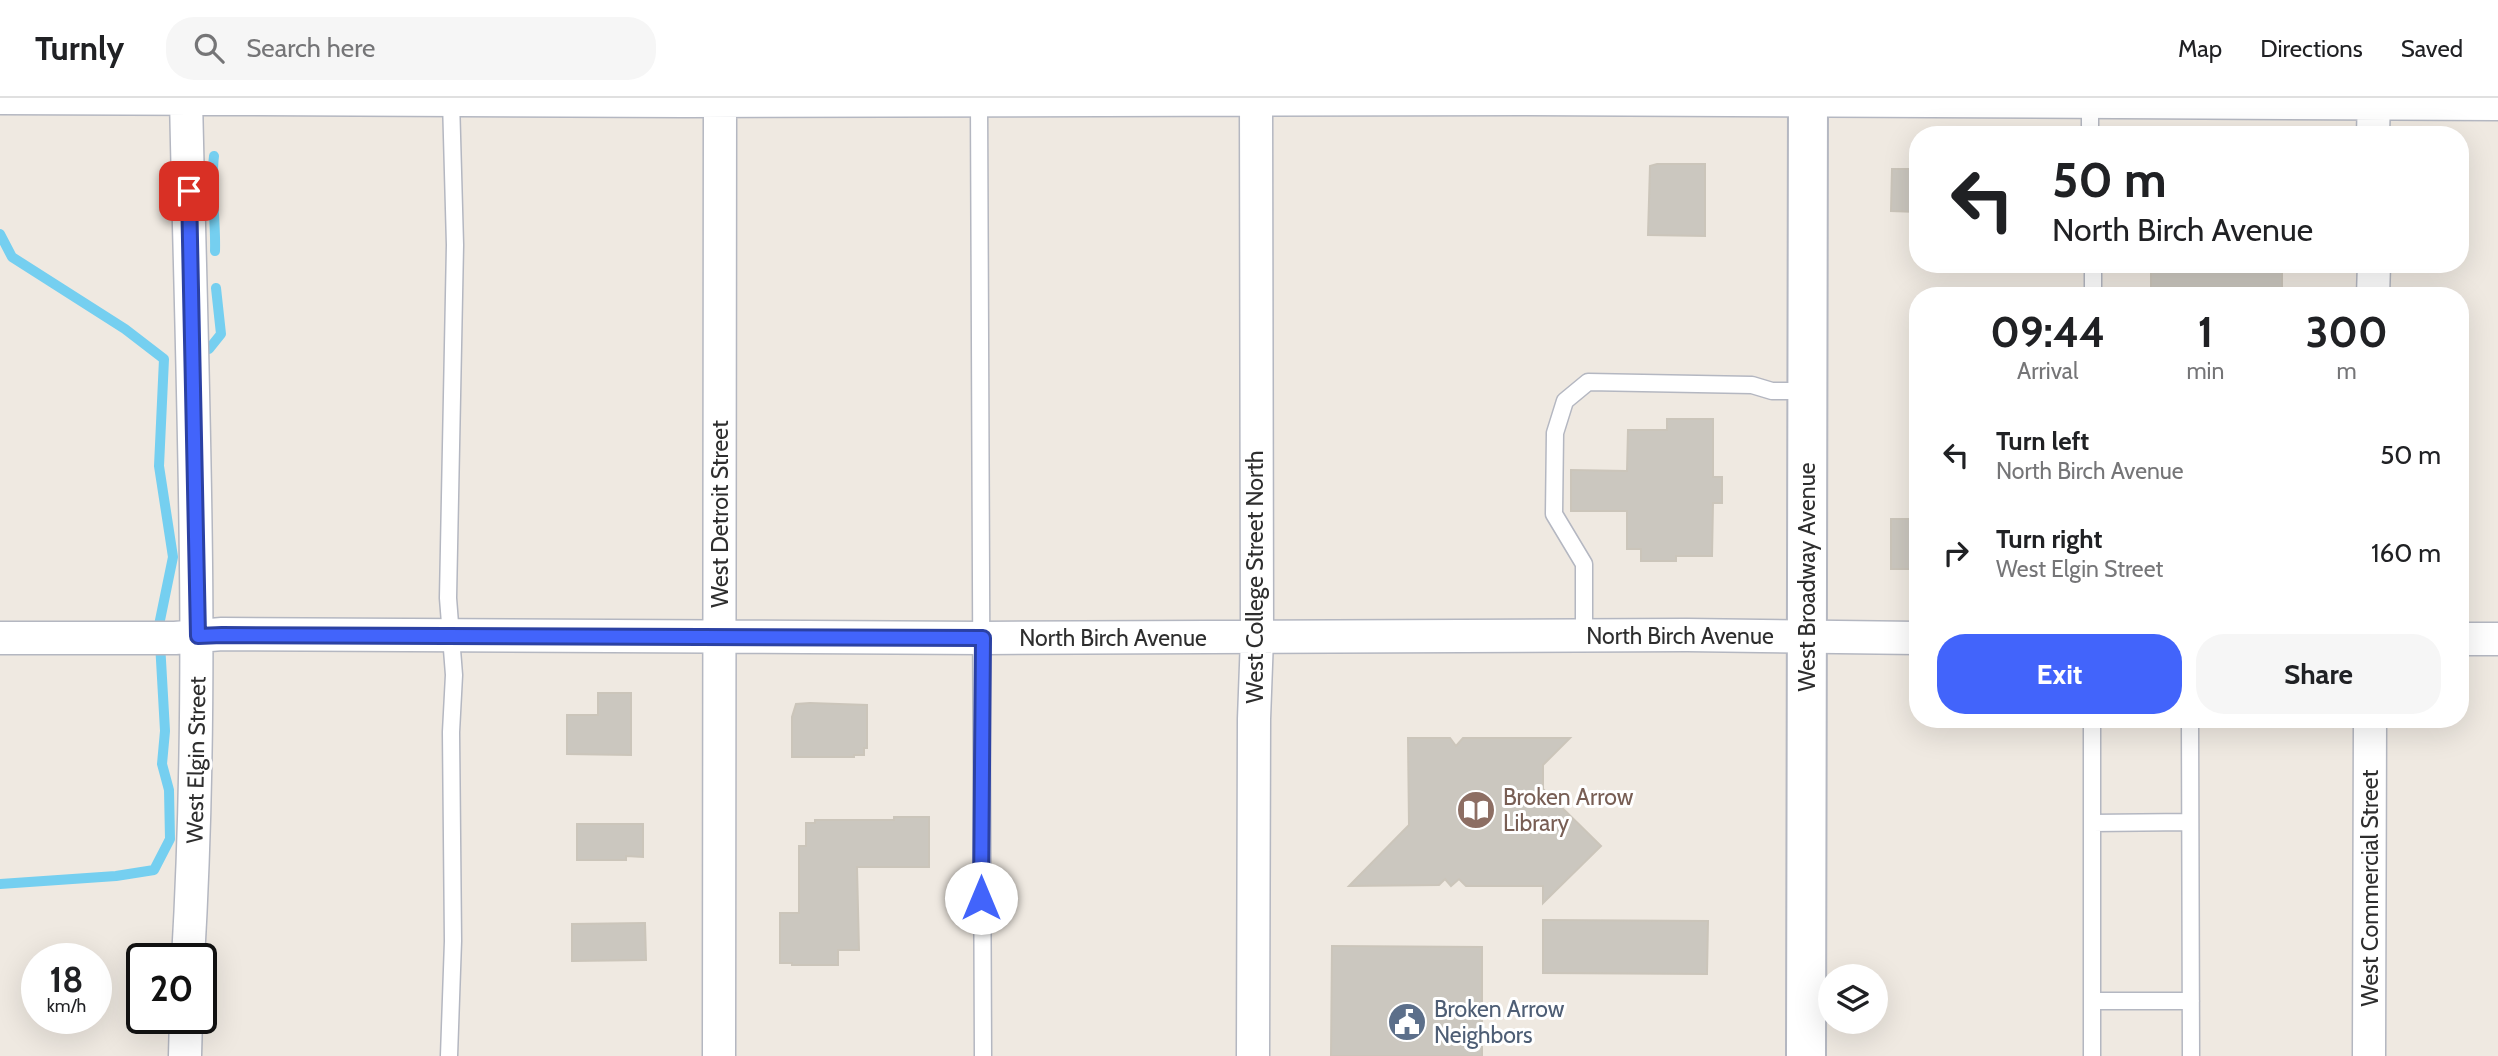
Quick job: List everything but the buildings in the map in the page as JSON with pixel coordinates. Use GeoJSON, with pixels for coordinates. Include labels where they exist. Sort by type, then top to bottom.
{"type":"FeatureCollection","features":[{"type":"Feature","properties":{"kind":"street"},"geometry":{"type":"LineString","coordinates":[[0,98],[979,101],[2374,100],[2498,104]]}},
{"type":"Feature","properties":{"kind":"street","name":"West Elgin Street"},"geometry":{"type":"LineString","coordinates":[[186,99],[194,390],[187,637],[194,851],[189,943]]}},
{"type":"Feature","properties":{"kind":"street","name":"West College Street North"},"geometry":{"type":"LineString","coordinates":[[1254,1056],[1254,719],[1257,638],[1256,99]]}},
{"type":"Feature","properties":{"kind":"street","name":"West Detroit Street"},"geometry":{"type":"LineString","coordinates":[[719,1056],[720,100]]}},
{"type":"Feature","properties":{"kind":"street","name":"West Broadway Avenue"},"geometry":{"type":"LineString","coordinates":[[1806,1056],[1808,100]]}},
{"type":"Feature","properties":{"kind":"street"},"geometry":{"type":"LineString","coordinates":[[2373,126],[2374,100]]}},
{"type":"Feature","properties":{"kind":"street","name":"North Birch Avenue"},"geometry":{"type":"LineString","coordinates":[[0,638],[236,635],[719,638],[1909,638]]}},
{"type":"Feature","properties":{"kind":"street"},"geometry":{"type":"LineString","coordinates":[[2469,639],[2498,639]]}},
{"type":"Feature","properties":{"kind":"street","name":"West Commercial Street"},"geometry":{"type":"LineString","coordinates":[[2369,1056],[2370,728]]}},
{"type":"Feature","properties":{"kind":"street"},"geometry":{"type":"LineString","coordinates":[[185,1056],[186,1034]]}},
{"type":"Feature","properties":{"kind":"lane"},"geometry":{"type":"LineString","coordinates":[[449,1056],[453,942],[451,732],[454,674],[448,598],[455,245],[451,100]]}},
{"type":"Feature","properties":{"kind":"lane"},"geometry":{"type":"LineString","coordinates":[[2090,100],[2090,126]]}},
{"type":"Feature","properties":{"kind":"lane"},"geometry":{"type":"LineString","coordinates":[[979,101],[983,1056]]}},
{"type":"Feature","properties":{"kind":"lane"},"geometry":{"type":"LineString","coordinates":[[1584,636],[1584,564],[1554,514],[1555,433],[1565,401],[1588,383],[1752,385],[1772,391],[1808,391]]}},
{"type":"Feature","properties":{"kind":"lane"},"geometry":{"type":"LineString","coordinates":[[2092,728],[2092,1056]]}},
{"type":"Feature","properties":{"kind":"lane"},"geometry":{"type":"LineString","coordinates":[[2190,728],[2191,1056]]}},
{"type":"Feature","properties":{"kind":"lane"},"geometry":{"type":"LineString","coordinates":[[2092,823],[2190,822]]}},
{"type":"Feature","properties":{"kind":"lane"},"geometry":{"type":"LineString","coordinates":[[2092,1001],[2191,1001]]}},
{"type":"Feature","properties":{"kind":"waterway"},"geometry":{"type":"LineString","coordinates":[[214,156],[215,251]]}},
{"type":"Feature","properties":{"kind":"waterway"},"geometry":{"type":"LineString","coordinates":[[0,234],[12,257],[125,329],[164,359],[159,466],[173,557],[159,625],[165,731],[162,764],[169,790],[170,839],[154,870],[116,876],[0,884]]}},
{"type":"Feature","properties":{"kind":"waterway"},"geometry":{"type":"LineString","coordinates":[[209,349],[221,334],[216,288]]}},
{"type":"Feature","properties":{"kind":"place","name":"Broken Arrow Library"},"geometry":{"type":"Point","coordinates":[1476,810]}},
{"type":"Feature","properties":{"kind":"place","name":"Broken Arrow Neighbors"},"geometry":{"type":"Point","coordinates":[1407,1022]}},
{"type":"Feature","properties":{"kind":"route"},"geometry":{"type":"LineString","coordinates":[[189,191],[198,636],[983,638],[981,898]]}}]}
